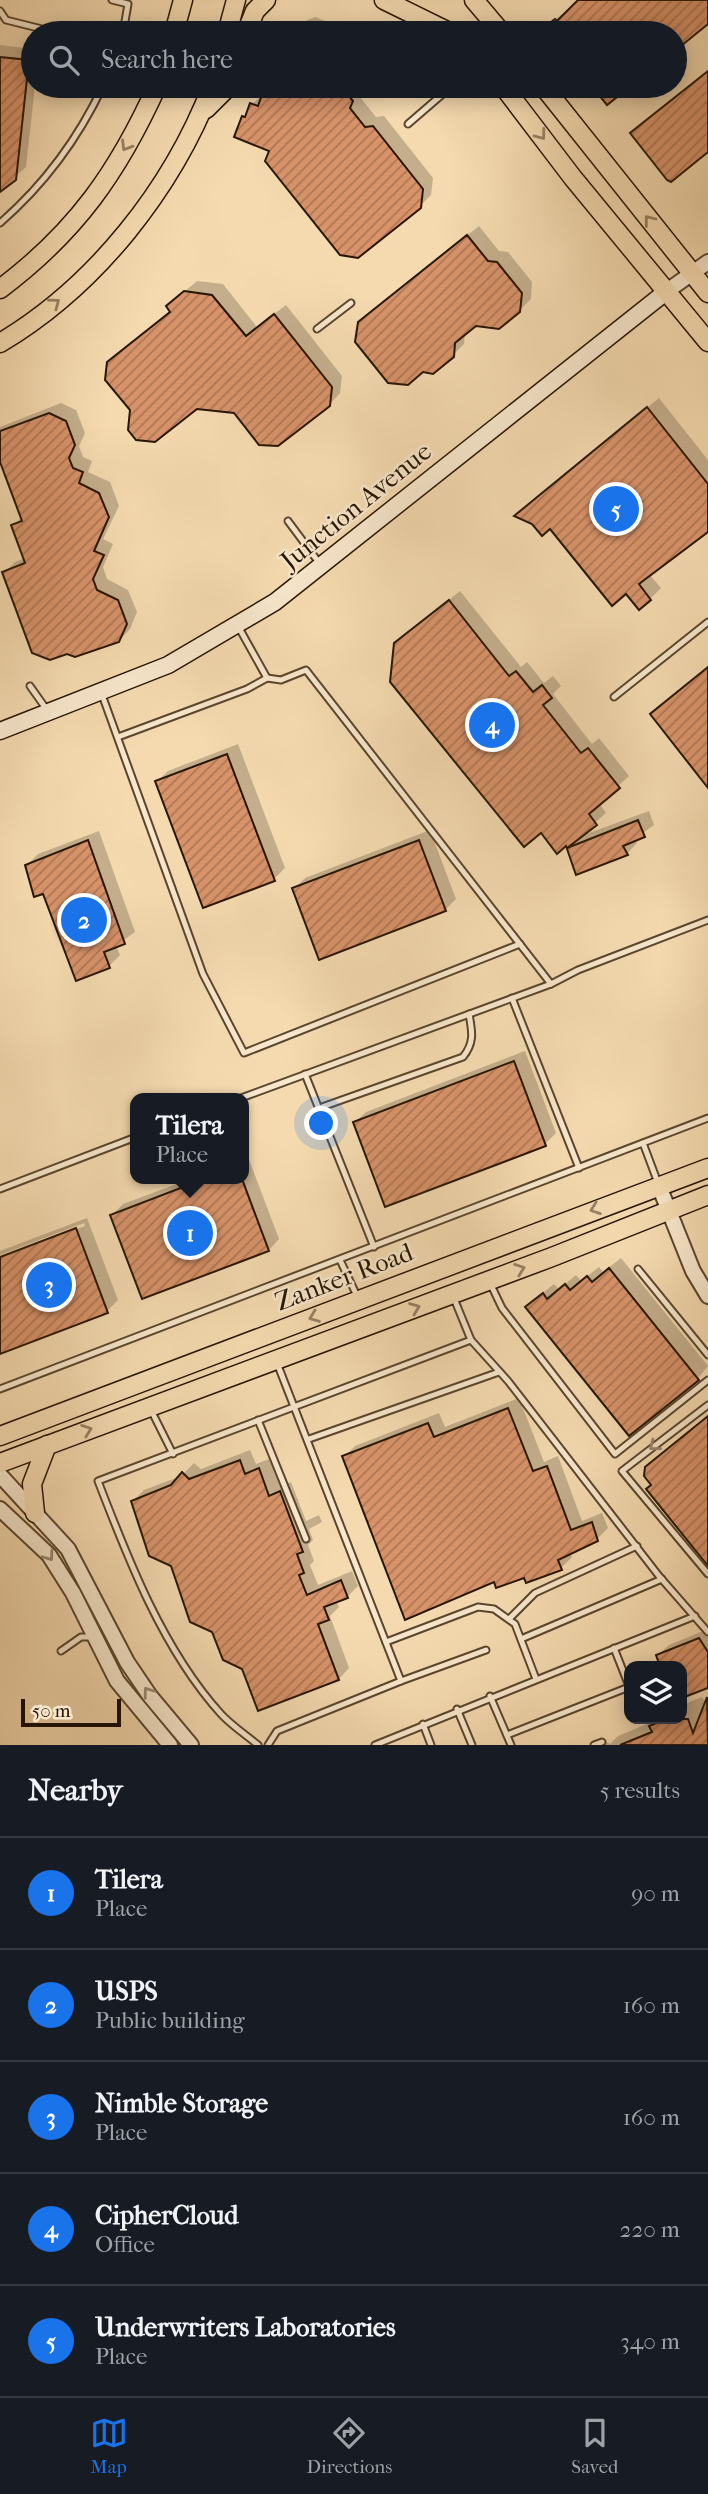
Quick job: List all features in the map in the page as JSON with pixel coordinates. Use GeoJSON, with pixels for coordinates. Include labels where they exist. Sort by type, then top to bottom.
{"type":"FeatureCollection","features":[{"type":"Feature","properties":{"kind":"main road"},"geometry":{"type":"LineString","coordinates":[[177,21],[183,0]]}},
{"type":"Feature","properties":{"kind":"main road"},"geometry":{"type":"LineString","coordinates":[[230,21],[236,0]]}},
{"type":"Feature","properties":{"kind":"main road"},"geometry":{"type":"LineString","coordinates":[[251,21],[255,11],[266,0]]}},
{"type":"Feature","properties":{"kind":"main road"},"geometry":{"type":"LineString","coordinates":[[384,0],[427,21]]}},
{"type":"Feature","properties":{"kind":"main road"},"geometry":{"type":"LineString","coordinates":[[474,0],[492,21]]}},
{"type":"Feature","properties":{"kind":"main road"},"geometry":{"type":"LineString","coordinates":[[0,289],[36,262],[70,229],[103,185],[141,122],[152,98]]}},
{"type":"Feature","properties":{"kind":"main road"},"geometry":{"type":"LineString","coordinates":[[0,343],[64,296],[98,263],[154,197],[207,98]]}},
{"type":"Feature","properties":{"kind":"main road"},"geometry":{"type":"LineString","coordinates":[[201,114],[217,98]]}},
{"type":"Feature","properties":{"kind":"main road"},"geometry":{"type":"LineString","coordinates":[[512,98],[573,178],[708,342]]}},
{"type":"Feature","properties":{"kind":"main road"},"geometry":{"type":"LineString","coordinates":[[553,98],[708,293]]}},
{"type":"Feature","properties":{"kind":"main road","name":"Junction Avenue"},"geometry":{"type":"LineString","coordinates":[[0,731],[168,665],[275,602],[667,291]]}},
{"type":"Feature","properties":{"kind":"main road","name":"Zanker Road"},"geometry":{"type":"LineString","coordinates":[[0,1436],[708,1168]]}},
{"type":"Feature","properties":{"kind":"main road","name":"Zanker Road"},"geometry":{"type":"LineString","coordinates":[[0,1462],[488,1281],[708,1195]]}},
{"type":"Feature","properties":{"kind":"main road"},"geometry":{"type":"LineString","coordinates":[[35,1513],[32,1484],[47,1445]]}},
{"type":"Feature","properties":{"kind":"street","name":"Junction Avenue"},"geometry":{"type":"LineString","coordinates":[[667,291],[708,262]]}},
{"type":"Feature","properties":{"kind":"street"},"geometry":{"type":"LineString","coordinates":[[659,1186],[693,1271],[708,1296]]}},
{"type":"Feature","properties":{"kind":"street"},"geometry":{"type":"LineString","coordinates":[[0,1475],[68,1549],[110,1630],[150,1696],[191,1745]]}},
{"type":"Feature","properties":{"kind":"street"},"geometry":{"type":"LineString","coordinates":[[0,1509],[49,1555],[73,1593],[117,1681],[170,1745]]}},
{"type":"Feature","properties":{"kind":"street"},"geometry":{"type":"LineString","coordinates":[[94,1637],[110,1630]]}},
{"type":"Feature","properties":{"kind":"lane"},"geometry":{"type":"LineString","coordinates":[[112,0],[128,4],[124,21]]}},
{"type":"Feature","properties":{"kind":"lane"},"geometry":{"type":"LineString","coordinates":[[0,11],[6,20],[21,24]]}},
{"type":"Feature","properties":{"kind":"lane"},"geometry":{"type":"LineString","coordinates":[[0,223],[52,172],[87,120],[97,98]]}},
{"type":"Feature","properties":{"kind":"lane"},"geometry":{"type":"LineString","coordinates":[[408,124],[438,98]]}},
{"type":"Feature","properties":{"kind":"lane"},"geometry":{"type":"LineString","coordinates":[[317,329],[351,303]]}},
{"type":"Feature","properties":{"kind":"lane"},"geometry":{"type":"LineString","coordinates":[[288,521],[321,565]]}},
{"type":"Feature","properties":{"kind":"lane"},"geometry":{"type":"LineString","coordinates":[[614,697],[708,622]]}},
{"type":"Feature","properties":{"kind":"lane"},"geometry":{"type":"LineString","coordinates":[[237,625],[267,678]]}},
{"type":"Feature","properties":{"kind":"lane"},"geometry":{"type":"LineString","coordinates":[[118,737],[247,689],[267,678],[281,680],[306,670],[551,984]]}},
{"type":"Feature","properties":{"kind":"lane"},"geometry":{"type":"LineString","coordinates":[[30,686],[49,712]]}},
{"type":"Feature","properties":{"kind":"lane"},"geometry":{"type":"LineString","coordinates":[[102,692],[203,974],[244,1053],[520,944]]}},
{"type":"Feature","properties":{"kind":"lane"},"geometry":{"type":"LineString","coordinates":[[249,1095],[551,984],[708,920]]}},
{"type":"Feature","properties":{"kind":"lane"},"geometry":{"type":"LineString","coordinates":[[512,998],[579,1168]]}},
{"type":"Feature","properties":{"kind":"lane"},"geometry":{"type":"LineString","coordinates":[[318,1108],[464,1057],[471,1045],[473,1034],[469,1014]]}},
{"type":"Feature","properties":{"kind":"lane"},"geometry":{"type":"LineString","coordinates":[[305,1074],[374,1247]]}},
{"type":"Feature","properties":{"kind":"lane"},"geometry":{"type":"LineString","coordinates":[[0,1390],[708,1118]]}},
{"type":"Feature","properties":{"kind":"lane"},"geometry":{"type":"LineString","coordinates":[[0,1189],[130,1139]]}},
{"type":"Feature","properties":{"kind":"lane"},"geometry":{"type":"LineString","coordinates":[[643,1143],[659,1186]]}},
{"type":"Feature","properties":{"kind":"lane"},"geometry":{"type":"LineString","coordinates":[[340,1260],[359,1299]]}},
{"type":"Feature","properties":{"kind":"lane"},"geometry":{"type":"LineString","coordinates":[[638,1269],[708,1355]]}},
{"type":"Feature","properties":{"kind":"lane"},"geometry":{"type":"LineString","coordinates":[[488,1281],[502,1308],[615,1454],[708,1380]]}},
{"type":"Feature","properties":{"kind":"lane"},"geometry":{"type":"LineString","coordinates":[[453,1294],[471,1340],[662,1579],[708,1632]]}},
{"type":"Feature","properties":{"kind":"lane"},"geometry":{"type":"LineString","coordinates":[[258,1745],[221,1714],[173,1647],[133,1571],[98,1480],[471,1340]]}},
{"type":"Feature","properties":{"kind":"lane"},"geometry":{"type":"LineString","coordinates":[[276,1360],[401,1681]]}},
{"type":"Feature","properties":{"kind":"lane"},"geometry":{"type":"LineString","coordinates":[[309,1439],[499,1372]]}},
{"type":"Feature","properties":{"kind":"lane"},"geometry":{"type":"LineString","coordinates":[[708,1405],[622,1471],[708,1574]]}},
{"type":"Feature","properties":{"kind":"lane"},"geometry":{"type":"LineString","coordinates":[[149,1407],[173,1454]]}},
{"type":"Feature","properties":{"kind":"lane"},"geometry":{"type":"LineString","coordinates":[[258,1420],[306,1539]]}},
{"type":"Feature","properties":{"kind":"lane"},"geometry":{"type":"LineString","coordinates":[[509,1619],[535,1593],[637,1546]]}},
{"type":"Feature","properties":{"kind":"lane"},"geometry":{"type":"LineString","coordinates":[[521,1639],[662,1579]]}},
{"type":"Feature","properties":{"kind":"lane"},"geometry":{"type":"LineString","coordinates":[[386,1642],[478,1607],[494,1609],[515,1624],[536,1679]]}},
{"type":"Feature","properties":{"kind":"lane"},"geometry":{"type":"LineString","coordinates":[[375,1745],[457,1709],[695,1616]]}},
{"type":"Feature","properties":{"kind":"lane"},"geometry":{"type":"LineString","coordinates":[[61,1651],[81,1637],[94,1637]]}},
{"type":"Feature","properties":{"kind":"lane"},"geometry":{"type":"LineString","coordinates":[[614,1648],[624,1674]]}},
{"type":"Feature","properties":{"kind":"lane"},"geometry":{"type":"LineString","coordinates":[[268,1745],[277,1731],[486,1650]]}},
{"type":"Feature","properties":{"kind":"lane"},"geometry":{"type":"LineString","coordinates":[[507,1735],[624,1689]]}},
{"type":"Feature","properties":{"kind":"lane"},"geometry":{"type":"LineString","coordinates":[[490,1696],[511,1745]]}},
{"type":"Feature","properties":{"kind":"lane"},"geometry":{"type":"LineString","coordinates":[[457,1709],[472,1745]]}},
{"type":"Feature","properties":{"kind":"lane"},"geometry":{"type":"LineString","coordinates":[[423,1724],[431,1745]]}},
{"type":"Feature","properties":{"kind":"lane"},"geometry":{"type":"LineString","coordinates":[[594,1745],[602,1742]]}},
{"type":"Feature","properties":{"kind":"building"},"geometry":{"type":"Polygon","coordinates":[[[578,0],[708,0],[708,24],[687,41],[687,21],[557,21],[578,0]]]}},
{"type":"Feature","properties":{"kind":"building"},"geometry":{"type":"Polygon","coordinates":[[[0,57],[21,59],[21,98],[25,98],[16,180],[0,192],[0,57]]]}},
{"type":"Feature","properties":{"kind":"building"},"geometry":{"type":"Polygon","coordinates":[[[708,71],[708,152],[671,182],[630,133],[674,98],[687,98],[687,88],[708,71]]]}},
{"type":"Feature","properties":{"kind":"building"},"geometry":{"type":"Polygon","coordinates":[[[261,98],[350,98],[353,101],[350,108],[365,127],[373,126],[423,189],[421,208],[358,258],[340,255],[265,161],[269,151],[234,137],[250,103],[258,106],[261,98]]]}},
{"type":"Feature","properties":{"kind":"building"},"geometry":{"type":"Polygon","coordinates":[[[601,98],[616,98],[607,105],[601,98]]]}},
{"type":"Feature","properties":{"kind":"building"},"geometry":{"type":"Polygon","coordinates":[[[467,235],[488,261],[497,262],[522,293],[520,312],[499,329],[476,326],[455,343],[454,357],[433,374],[423,372],[408,385],[388,383],[355,342],[358,322],[467,235]]]}},
{"type":"Feature","properties":{"kind":"building"},"geometry":{"type":"Polygon","coordinates":[[[184,291],[212,295],[246,336],[274,314],[332,387],[330,406],[278,446],[259,445],[234,413],[197,409],[155,442],[136,440],[128,430],[130,410],[105,380],[107,362],[170,312],[166,306],[184,291]]]}},
{"type":"Feature","properties":{"kind":"building"},"geometry":{"type":"Polygon","coordinates":[[[647,407],[708,484],[708,532],[639,584],[651,600],[639,610],[626,594],[612,606],[550,529],[542,536],[532,524],[514,516],[647,407]]]}},
{"type":"Feature","properties":{"kind":"building"},"geometry":{"type":"Polygon","coordinates":[[[49,413],[66,421],[75,445],[69,458],[73,468],[83,472],[79,483],[99,493],[109,517],[94,551],[104,555],[93,579],[97,590],[118,600],[127,624],[119,642],[75,657],[67,654],[50,660],[32,653],[2,572],[25,563],[11,525],[22,521],[0,462],[0,431],[49,413]]]}},
{"type":"Feature","properties":{"kind":"building"},"geometry":{"type":"Polygon","coordinates":[[[449,600],[509,676],[516,671],[533,692],[542,685],[552,698],[543,705],[581,753],[588,748],[620,788],[589,814],[597,825],[567,848],[638,820],[645,837],[623,846],[628,855],[576,875],[566,846],[557,854],[541,833],[524,847],[390,682],[394,643],[449,600]]]}},
{"type":"Feature","properties":{"kind":"building"},"geometry":{"type":"Polygon","coordinates":[[[708,667],[708,788],[650,714],[708,667]]]}},
{"type":"Feature","properties":{"kind":"building"},"geometry":{"type":"Polygon","coordinates":[[[227,754],[275,881],[203,908],[155,781],[227,754]]]}},
{"type":"Feature","properties":{"kind":"building"},"geometry":{"type":"Polygon","coordinates":[[[88,840],[125,944],[104,952],[110,968],[76,981],[43,894],[34,897],[25,865],[88,840]]]}},
{"type":"Feature","properties":{"kind":"building"},"geometry":{"type":"Polygon","coordinates":[[[419,840],[446,911],[319,960],[292,888],[419,840]]]}},
{"type":"Feature","properties":{"kind":"building"},"geometry":{"type":"Polygon","coordinates":[[[514,1061],[546,1146],[385,1207],[353,1122],[514,1061]]]}},
{"type":"Feature","properties":{"kind":"building"},"geometry":{"type":"Polygon","coordinates":[[[191,1184],[244,1184],[269,1251],[142,1299],[110,1215],[191,1184]]]}},
{"type":"Feature","properties":{"kind":"building"},"geometry":{"type":"Polygon","coordinates":[[[76,1228],[108,1313],[0,1354],[0,1257],[76,1228]]]}},
{"type":"Feature","properties":{"kind":"building"},"geometry":{"type":"Polygon","coordinates":[[[609,1268],[699,1380],[629,1436],[525,1307],[543,1293],[547,1299],[565,1284],[570,1290],[587,1276],[592,1282],[609,1268]]]}},
{"type":"Feature","properties":{"kind":"building"},"geometry":{"type":"Polygon","coordinates":[[[508,1408],[533,1471],[547,1466],[571,1530],[592,1522],[598,1541],[558,1560],[562,1570],[526,1583],[524,1578],[496,1588],[494,1582],[405,1620],[342,1456],[428,1423],[434,1437],[508,1408]]]}},
{"type":"Feature","properties":{"kind":"building"},"geometry":{"type":"Polygon","coordinates":[[[708,1416],[708,1566],[646,1489],[651,1485],[644,1476],[645,1467],[708,1416]]]}},
{"type":"Feature","properties":{"kind":"building"},"geometry":{"type":"Polygon","coordinates":[[[240,1460],[245,1474],[259,1468],[269,1496],[280,1491],[303,1552],[297,1554],[304,1573],[299,1575],[307,1595],[341,1580],[348,1598],[324,1607],[329,1620],[318,1624],[339,1680],[258,1711],[242,1669],[223,1660],[212,1632],[190,1622],[171,1566],[149,1556],[131,1501],[171,1485],[182,1472],[189,1479],[240,1460]]]}},
{"type":"Feature","properties":{"kind":"building"},"geometry":{"type":"Polygon","coordinates":[[[699,1638],[708,1652],[708,1688],[687,1696],[687,1661],[658,1661],[656,1655],[699,1638]]]}},
{"type":"Feature","properties":{"kind":"building"},"geometry":{"type":"Polygon","coordinates":[[[707,1697],[708,1745],[620,1745],[652,1732],[649,1726],[654,1724],[687,1724],[688,1719],[693,1733],[707,1697]]]}},
{"type":"Feature","properties":{"kind":"place","name":"Underwriters Laboratories"},"geometry":{"type":"Point","coordinates":[616,509]}},
{"type":"Feature","properties":{"kind":"place","name":"CipherCloud"},"geometry":{"type":"Point","coordinates":[492,725]}},
{"type":"Feature","properties":{"kind":"place","name":"USPS"},"geometry":{"type":"Point","coordinates":[84,920]}},
{"type":"Feature","properties":{"kind":"place","name":"Tilera"},"geometry":{"type":"Point","coordinates":[190,1233]}},
{"type":"Feature","properties":{"kind":"place","name":"Nimble Storage"},"geometry":{"type":"Point","coordinates":[49,1285]}}]}
